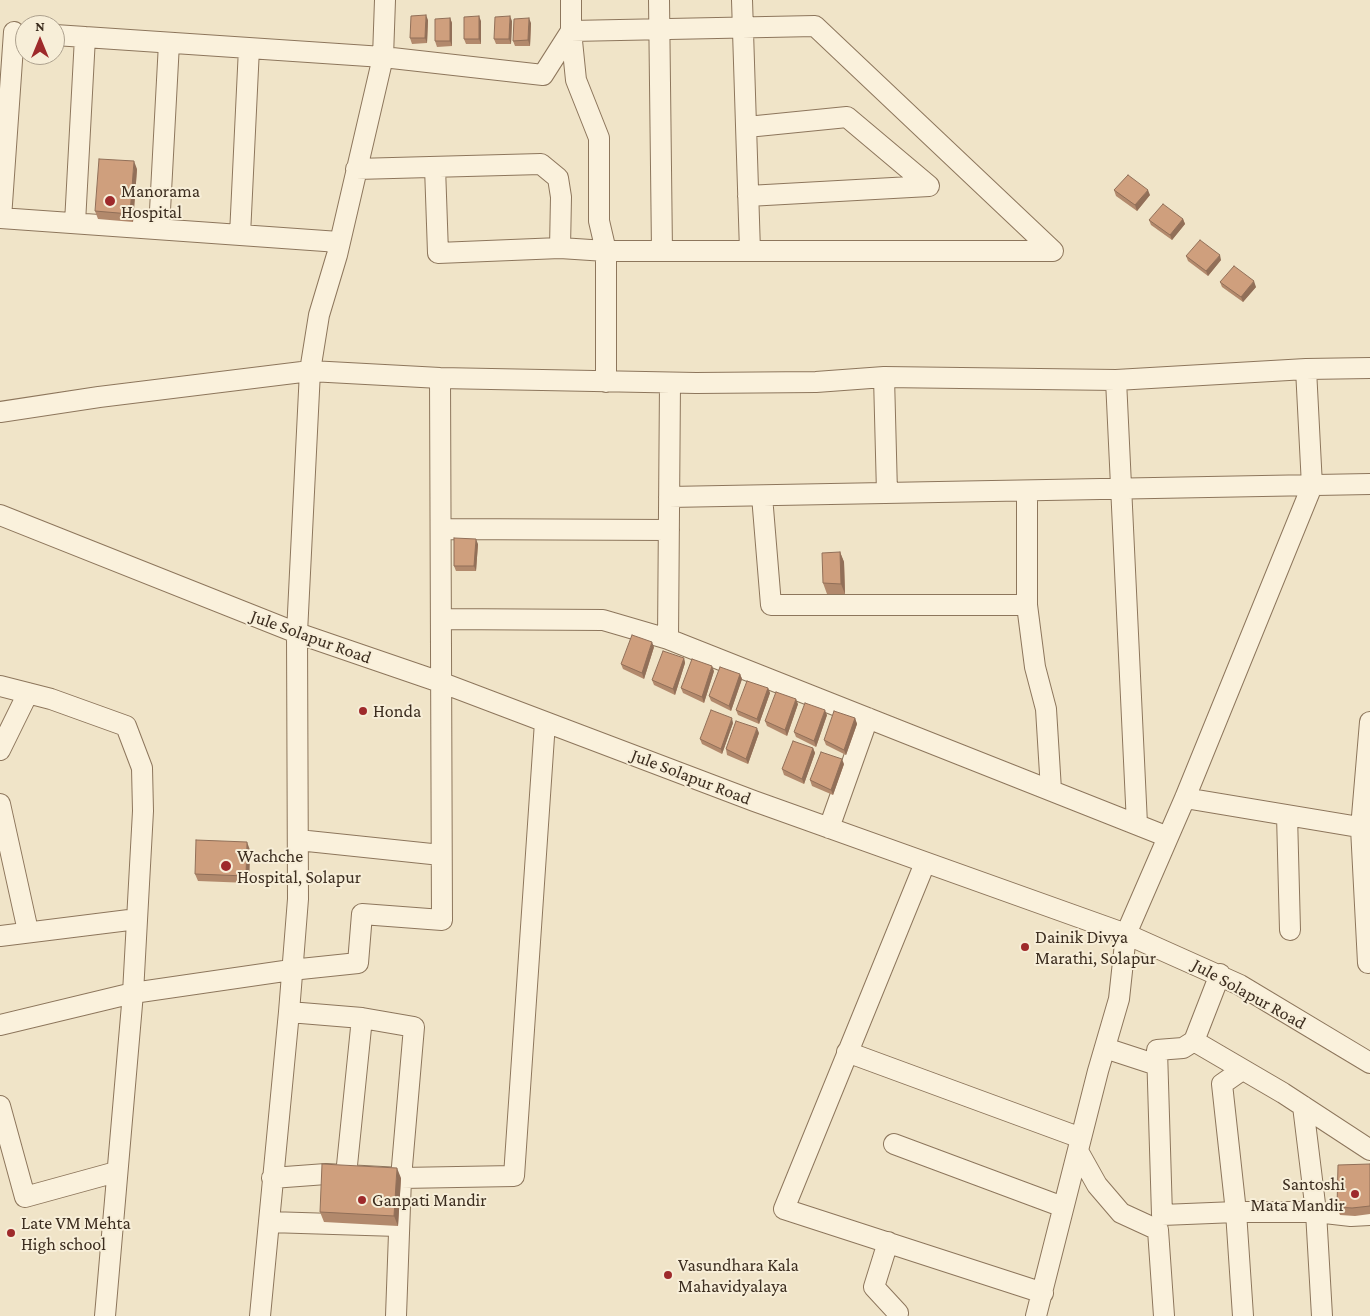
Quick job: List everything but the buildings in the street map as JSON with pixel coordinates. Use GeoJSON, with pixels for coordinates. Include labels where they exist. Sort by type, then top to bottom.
{"type":"FeatureCollection","features":[{"type":"Feature","properties":{"kind":"street"},"geometry":{"type":"LineString","coordinates":[[260,1316],[298,899],[297,634],[310,371],[319,314],[340,242],[383,57],[384,0]]}},
{"type":"Feature","properties":{"kind":"street"},"geometry":{"type":"LineString","coordinates":[[571,0],[571,31],[576,80],[599,138],[599,221],[606,250],[606,382]]}},
{"type":"Feature","properties":{"kind":"street"},"geometry":{"type":"LineString","coordinates":[[659,0],[662,250]]}},
{"type":"Feature","properties":{"kind":"street"},"geometry":{"type":"LineString","coordinates":[[742,0],[750,250]]}},
{"type":"Feature","properties":{"kind":"street"},"geometry":{"type":"LineString","coordinates":[[435,167],[438,253],[560,248],[606,250],[1053,250],[815,26],[571,31]]}},
{"type":"Feature","properties":{"kind":"street"},"geometry":{"type":"LineString","coordinates":[[65,36],[383,57],[543,75],[571,31]]}},
{"type":"Feature","properties":{"kind":"street"},"geometry":{"type":"LineString","coordinates":[[13,32],[0,218],[340,242]]}},
{"type":"Feature","properties":{"kind":"street"},"geometry":{"type":"LineString","coordinates":[[75,223],[85,37]]}},
{"type":"Feature","properties":{"kind":"street"},"geometry":{"type":"LineString","coordinates":[[159,229],[169,42]]}},
{"type":"Feature","properties":{"kind":"street"},"geometry":{"type":"LineString","coordinates":[[240,235],[249,48]]}},
{"type":"Feature","properties":{"kind":"street"},"geometry":{"type":"LineString","coordinates":[[746,127],[847,117],[929,186],[748,196]]}},
{"type":"Feature","properties":{"kind":"street"},"geometry":{"type":"LineString","coordinates":[[356,168],[542,164],[558,178],[561,196],[560,248]]}},
{"type":"Feature","properties":{"kind":"street"},"geometry":{"type":"LineString","coordinates":[[0,412],[99,397],[310,371],[440,378],[670,383],[816,382],[884,377],[1116,380],[1306,369],[1370,368]]}},
{"type":"Feature","properties":{"kind":"street"},"geometry":{"type":"LineString","coordinates":[[1036,1316],[1044,1293],[1079,1144],[1119,999],[1126,934],[1185,798],[1312,486],[1306,369]]}},
{"type":"Feature","properties":{"kind":"street"},"geometry":{"type":"LineString","coordinates":[[884,377],[887,493]]}},
{"type":"Feature","properties":{"kind":"street"},"geometry":{"type":"LineString","coordinates":[[0,1025],[133,993],[291,970],[358,963],[362,914],[442,920],[440,378]]}},
{"type":"Feature","properties":{"kind":"street"},"geometry":{"type":"LineString","coordinates":[[1116,380],[1136,824]]}},
{"type":"Feature","properties":{"kind":"street"},"geometry":{"type":"LineString","coordinates":[[668,639],[670,383]]}},
{"type":"Feature","properties":{"kind":"street"},"geometry":{"type":"LineString","coordinates":[[669,498],[1370,484]]}},
{"type":"Feature","properties":{"kind":"street"},"geometry":{"type":"LineString","coordinates":[[1027,491],[1027,605],[1035,667],[1046,709],[1051,790]]}},
{"type":"Feature","properties":{"kind":"street"},"geometry":{"type":"LineString","coordinates":[[762,496],[770,605],[1027,605]]}},
{"type":"Feature","properties":{"kind":"street","name":"Jule Solapur Road"},"geometry":{"type":"LineString","coordinates":[[0,515],[297,634],[440,682],[829,828],[1126,934],[1220,974],[1370,1063]]}},
{"type":"Feature","properties":{"kind":"street"},"geometry":{"type":"LineString","coordinates":[[442,529],[669,530]]}},
{"type":"Feature","properties":{"kind":"street"},"geometry":{"type":"LineString","coordinates":[[441,619],[603,620],[668,639],[1168,837]]}},
{"type":"Feature","properties":{"kind":"street"},"geometry":{"type":"LineString","coordinates":[[0,686],[51,699],[126,726],[142,768],[143,811],[133,993],[104,1316]]}},
{"type":"Feature","properties":{"kind":"street"},"geometry":{"type":"LineString","coordinates":[[0,750],[28,693]]}},
{"type":"Feature","properties":{"kind":"street"},"geometry":{"type":"LineString","coordinates":[[829,828],[868,718]]}},
{"type":"Feature","properties":{"kind":"street"},"geometry":{"type":"LineString","coordinates":[[272,1178],[326,1174],[401,1178],[514,1176],[545,722]]}},
{"type":"Feature","properties":{"kind":"street"},"geometry":{"type":"LineString","coordinates":[[1368,963],[1366,828],[1370,722]]}},
{"type":"Feature","properties":{"kind":"street"},"geometry":{"type":"LineString","coordinates":[[1185,798],[1366,828]]}},
{"type":"Feature","properties":{"kind":"street"},"geometry":{"type":"LineString","coordinates":[[0,804],[28,931]]}},
{"type":"Feature","properties":{"kind":"street"},"geometry":{"type":"LineString","coordinates":[[1287,815],[1290,930]]}},
{"type":"Feature","properties":{"kind":"street"},"geometry":{"type":"LineString","coordinates":[[298,840],[441,855]]}},
{"type":"Feature","properties":{"kind":"street"},"geometry":{"type":"LineString","coordinates":[[926,863],[784,1209],[1044,1293]]}},
{"type":"Feature","properties":{"kind":"street"},"geometry":{"type":"LineString","coordinates":[[0,936],[28,931],[137,919]]}},
{"type":"Feature","properties":{"kind":"street"},"geometry":{"type":"LineString","coordinates":[[1220,974],[1194,1041],[1183,1048],[1157,1050],[1162,1215],[1236,1212],[1316,1212],[1351,1216],[1370,1215]]}},
{"type":"Feature","properties":{"kind":"street"},"geometry":{"type":"LineString","coordinates":[[289,1012],[362,1018],[414,1027],[398,1226],[396,1316]]}},
{"type":"Feature","properties":{"kind":"street"},"geometry":{"type":"LineString","coordinates":[[346,1176],[362,1018]]}},
{"type":"Feature","properties":{"kind":"street"},"geometry":{"type":"LineString","coordinates":[[1194,1041],[1303,1106],[1370,1150]]}},
{"type":"Feature","properties":{"kind":"street"},"geometry":{"type":"LineString","coordinates":[[1105,1048],[1157,1065]]}},
{"type":"Feature","properties":{"kind":"street"},"geometry":{"type":"LineString","coordinates":[[847,1052],[1079,1144],[1097,1185],[1121,1213],[1158,1230],[1164,1316]]}},
{"type":"Feature","properties":{"kind":"street"},"geometry":{"type":"LineString","coordinates":[[1242,1070],[1222,1084],[1236,1212],[1243,1316]]}},
{"type":"Feature","properties":{"kind":"street"},"geometry":{"type":"LineString","coordinates":[[0,1106],[25,1197],[116,1172]]}},
{"type":"Feature","properties":{"kind":"street"},"geometry":{"type":"LineString","coordinates":[[1303,1106],[1316,1212],[1322,1316]]}},
{"type":"Feature","properties":{"kind":"street"},"geometry":{"type":"LineString","coordinates":[[894,1144],[1063,1207]]}},
{"type":"Feature","properties":{"kind":"street"},"geometry":{"type":"LineString","coordinates":[[269,1222],[398,1226]]}},
{"type":"Feature","properties":{"kind":"street"},"geometry":{"type":"LineString","coordinates":[[888,1242],[874,1287],[898,1313],[897,1316]]}},
{"type":"Feature","properties":{"kind":"place","name":"Manorama Hospital"},"geometry":{"type":"Point","coordinates":[110,201]}},
{"type":"Feature","properties":{"kind":"place","name":"Honda"},"geometry":{"type":"Point","coordinates":[363,711]}},
{"type":"Feature","properties":{"kind":"place","name":"Wachche Hospital, Solapur"},"geometry":{"type":"Point","coordinates":[226,866]}},
{"type":"Feature","properties":{"kind":"place","name":"Dainik Divya Marathi, Solapur"},"geometry":{"type":"Point","coordinates":[1025,947]}},
{"type":"Feature","properties":{"kind":"place","name":"Santoshi Mata Mandir"},"geometry":{"type":"Point","coordinates":[1355,1194]}},
{"type":"Feature","properties":{"kind":"place","name":"Ganpati Mandir"},"geometry":{"type":"Point","coordinates":[362,1200]}},
{"type":"Feature","properties":{"kind":"place","name":"Late VM Mehta High school"},"geometry":{"type":"Point","coordinates":[11,1233]}},
{"type":"Feature","properties":{"kind":"place","name":"Vasundhara Kala Mahavidyalaya"},"geometry":{"type":"Point","coordinates":[668,1275]}}]}
